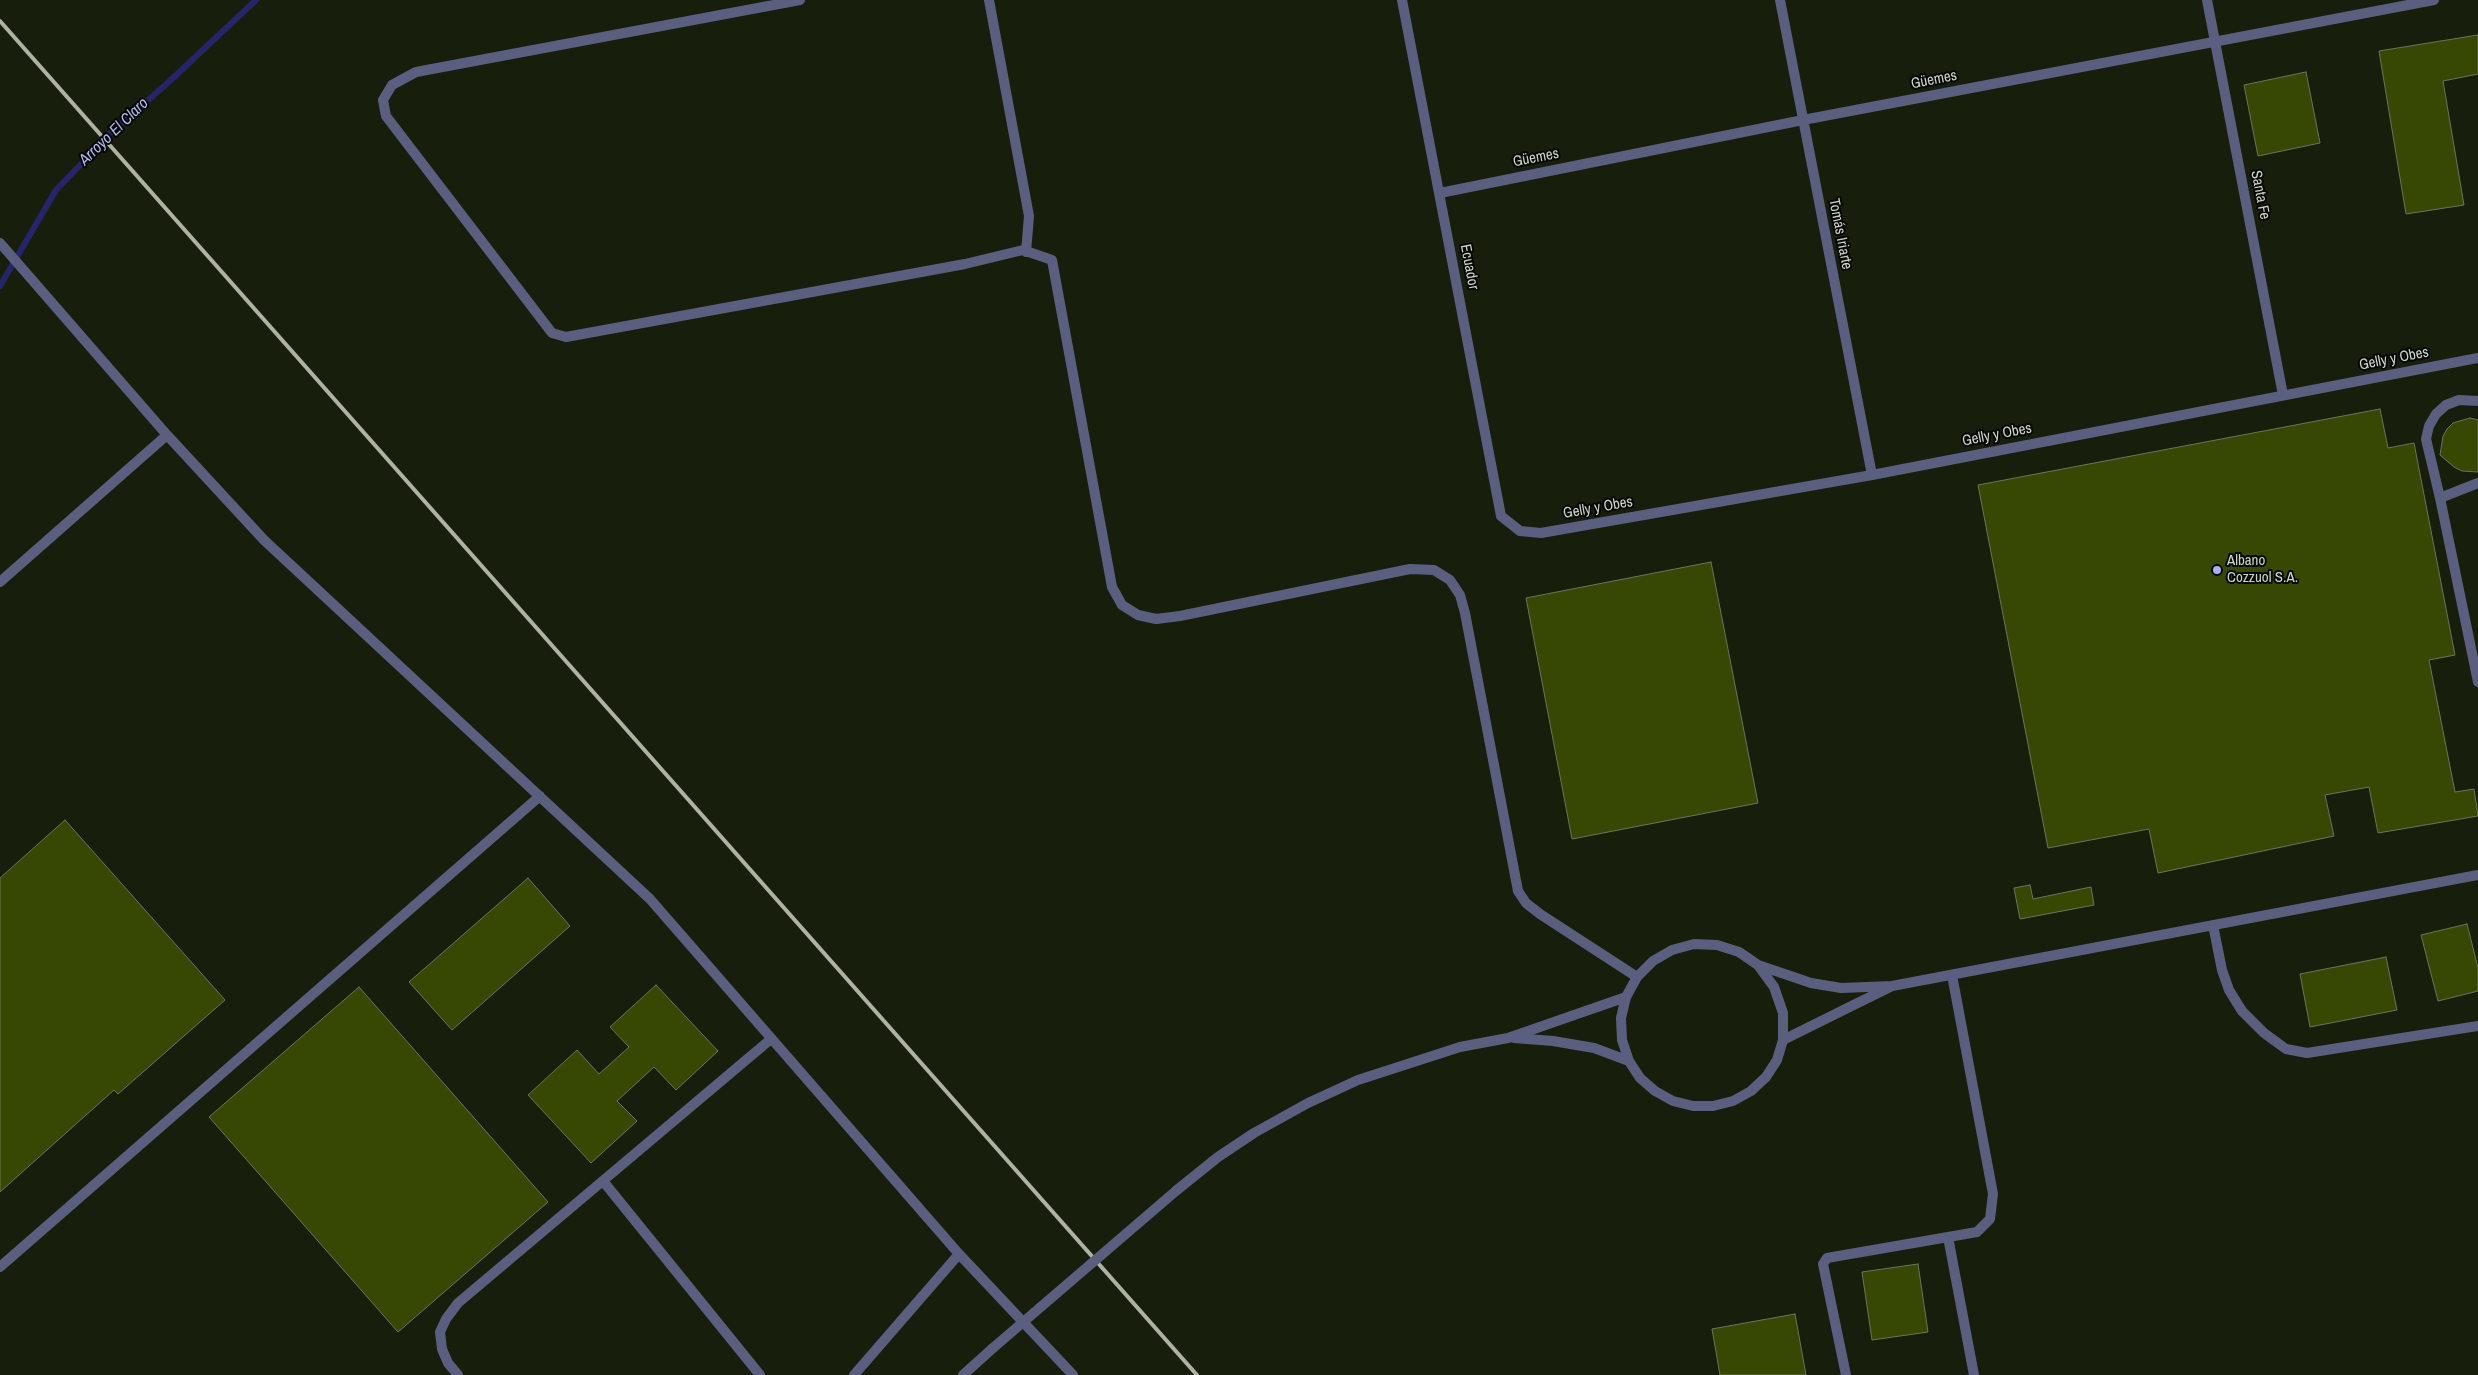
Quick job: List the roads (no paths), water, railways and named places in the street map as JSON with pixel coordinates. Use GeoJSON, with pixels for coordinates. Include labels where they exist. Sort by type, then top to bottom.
{"type":"FeatureCollection","features":[{"type":"Feature","properties":{"kind":"street"},"geometry":{"type":"LineString","coordinates":[[800,0],[416,72],[392,85],[383,100],[386,116],[552,333],[566,337],[1026,252],[1052,260],[1112,587],[1122,605],[1138,615],[1156,619],[1180,616],[1410,569],[1434,570],[1450,580],[1460,595],[1465,613],[1518,891],[1526,903],[1540,914],[1637,977]]}},
{"type":"Feature","properties":{"kind":"street"},"geometry":{"type":"LineString","coordinates":[[989,0],[1029,216],[1026,252]]}},
{"type":"Feature","properties":{"kind":"street","name":"Ecuador"},"geometry":{"type":"LineString","coordinates":[[1402,0],[1501,516],[1520,531]]}},
{"type":"Feature","properties":{"kind":"street","name":"Tomás Iriarte"},"geometry":{"type":"LineString","coordinates":[[1780,0],[1872,474]]}},
{"type":"Feature","properties":{"kind":"street","name":"Santa Fe"},"geometry":{"type":"LineString","coordinates":[[2206,0],[2283,395]]}},
{"type":"Feature","properties":{"kind":"street","name":"Güemes"},"geometry":{"type":"LineString","coordinates":[[1440,193],[1803,120],[2434,0]]}},
{"type":"Feature","properties":{"kind":"street"},"geometry":{"type":"LineString","coordinates":[[0,243],[167,435],[264,540],[650,898],[959,1254],[1073,1375]]}},
{"type":"Feature","properties":{"kind":"street","name":"Gelly y Obes"},"geometry":{"type":"LineString","coordinates":[[1520,531],[1541,533],[1872,474],[2478,358]]}},
{"type":"Feature","properties":{"kind":"street"},"geometry":{"type":"LineString","coordinates":[[2478,401],[2459,400],[2446,405],[2436,414],[2429,426],[2426,439],[2478,682]]}},
{"type":"Feature","properties":{"kind":"street"},"geometry":{"type":"LineString","coordinates":[[0,582],[167,435]]}},
{"type":"Feature","properties":{"kind":"street"},"geometry":{"type":"LineString","coordinates":[[2440,498],[2478,483]]}},
{"type":"Feature","properties":{"kind":"street"},"geometry":{"type":"LineString","coordinates":[[0,1266],[540,796]]}},
{"type":"Feature","properties":{"kind":"street"},"geometry":{"type":"LineString","coordinates":[[1758,965],[1774,987],[1783,1013],[1782,1040],[1776,1060],[1766,1077],[1751,1091],[1733,1101],[1713,1106],[1693,1106],[1673,1101],[1655,1092],[1640,1078],[1629,1060],[1622,1040],[1621,1018],[1626,997],[1637,977],[1652,961],[1672,950],[1694,944],[1717,945],[1732,950],[1758,965],[1811,983],[1841,988],[1892,986],[2478,875]]}},
{"type":"Feature","properties":{"kind":"street"},"geometry":{"type":"LineString","coordinates":[[2213,925],[2222,970],[2229,990],[2242,1011],[2264,1033],[2286,1049],[2307,1053],[2478,1026]]}},
{"type":"Feature","properties":{"kind":"street"},"geometry":{"type":"LineString","coordinates":[[1846,1375],[1822,1264],[1827,1258],[1977,1232],[1990,1218],[1993,1194],[1952,975]]}},
{"type":"Feature","properties":{"kind":"street"},"geometry":{"type":"LineString","coordinates":[[1782,1040],[1892,986]]}},
{"type":"Feature","properties":{"kind":"street"},"geometry":{"type":"LineString","coordinates":[[963,1375],[1218,1157],[1254,1133],[1308,1102],[1358,1080],[1460,1047],[1508,1038],[1626,997]]}},
{"type":"Feature","properties":{"kind":"street"},"geometry":{"type":"LineString","coordinates":[[1508,1038],[1553,1041],[1594,1048],[1629,1060]]}},
{"type":"Feature","properties":{"kind":"street"},"geometry":{"type":"LineString","coordinates":[[458,1375],[448,1363],[442,1349],[440,1332],[446,1319],[458,1302],[771,1039]]}},
{"type":"Feature","properties":{"kind":"street"},"geometry":{"type":"LineString","coordinates":[[603,1181],[760,1375]]}},
{"type":"Feature","properties":{"kind":"street"},"geometry":{"type":"LineString","coordinates":[[1948,1237],[1974,1375]]}},
{"type":"Feature","properties":{"kind":"street"},"geometry":{"type":"LineString","coordinates":[[854,1375],[959,1254]]}},
{"type":"Feature","properties":{"kind":"waterway","name":"Arroyo El Claro"},"geometry":{"type":"LineString","coordinates":[[0,286],[56,190],[114,130],[172,79],[256,0]]}},
{"type":"Feature","properties":{"kind":"railway"},"geometry":{"type":"LineString","coordinates":[[0,21],[1197,1375]]}},
{"type":"Feature","properties":{"kind":"place","name":"Albano Cozzuol S.A."},"geometry":{"type":"Point","coordinates":[2217,570]}}]}
